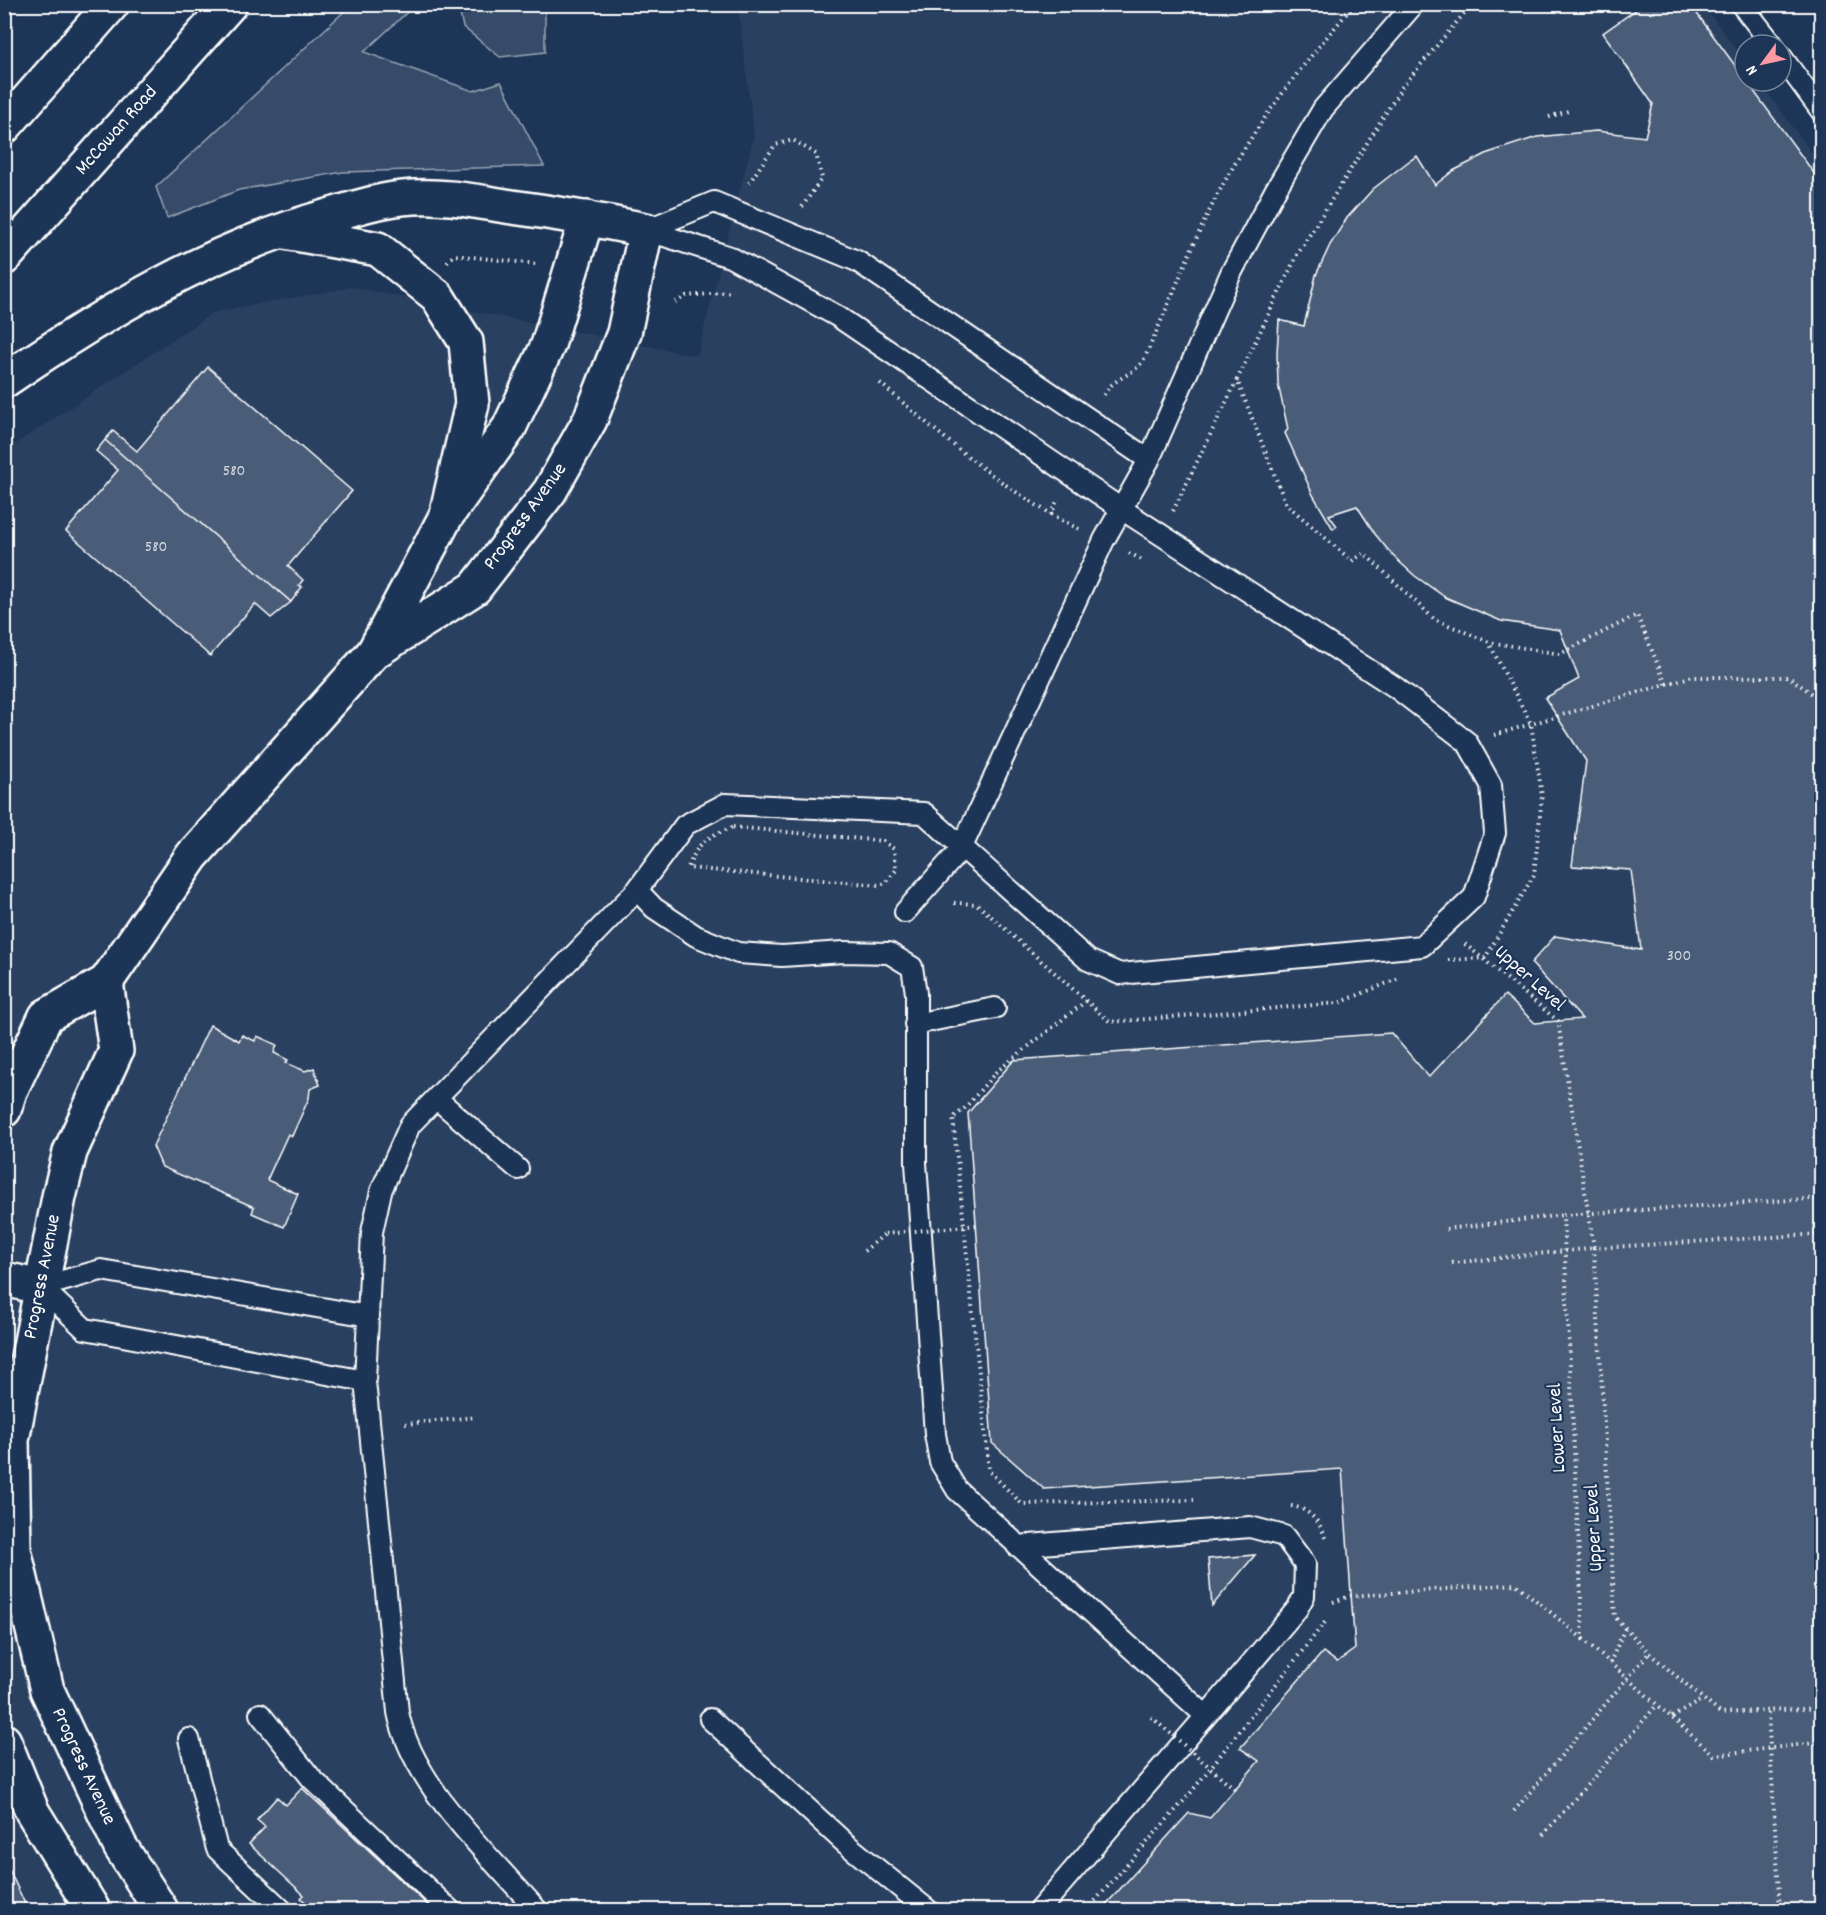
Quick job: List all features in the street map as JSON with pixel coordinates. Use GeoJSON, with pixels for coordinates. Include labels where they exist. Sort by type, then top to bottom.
{"type":"FeatureCollection","features":[{"type":"Feature","properties":{"kind":"main road"},"geometry":{"type":"LineString","coordinates":[[4,127],[112,4]]}},
{"type":"Feature","properties":{"kind":"main road","name":"McCowan Road"},"geometry":{"type":"LineString","coordinates":[[4,258],[230,4]]}},
{"type":"Feature","properties":{"kind":"main road"},"geometry":{"type":"LineString","coordinates":[[4,381],[74,333],[172,276],[278,230],[362,204],[415,197],[448,197],[587,218],[646,230]]}},
{"type":"Feature","properties":{"kind":"main road","name":"Progress Avenue"},"geometry":{"type":"LineString","coordinates":[[4,1110],[10,1091],[46,1016],[106,982],[192,856],[374,652],[445,518],[483,468],[509,428],[548,345],[587,218]]}},
{"type":"Feature","properties":{"kind":"main road"},"geometry":{"type":"LineString","coordinates":[[278,230],[378,249],[437,296],[466,342],[472,404],[445,518]]}},
{"type":"Feature","properties":{"kind":"main road","name":"Progress Avenue"},"geometry":{"type":"LineString","coordinates":[[374,652],[475,588],[550,491],[591,420],[624,333],[646,230]]}},
{"type":"Feature","properties":{"kind":"main road","name":"Progress Avenue"},"geometry":{"type":"LineString","coordinates":[[106,982],[116,1051],[70,1152],[41,1287],[12,1440],[14,1551],[46,1690],[120,1846],[161,1911]]}},
{"type":"Feature","properties":{"kind":"main road"},"geometry":{"type":"LineString","coordinates":[[4,1279],[41,1287]]}},
{"type":"Feature","properties":{"kind":"main road"},"geometry":{"type":"LineString","coordinates":[[4,1741],[32,1811],[93,1911]]}},
{"type":"Feature","properties":{"kind":"lane"},"geometry":{"type":"LineString","coordinates":[[905,912],[961,849],[1120,508],[1149,460],[1231,273],[1276,189],[1323,109],[1414,4]]}},
{"type":"Feature","properties":{"kind":"lane"},"geometry":{"type":"LineString","coordinates":[[1741,4],[1764,33]]}},
{"type":"Feature","properties":{"kind":"lane"},"geometry":{"type":"LineString","coordinates":[[1793,73],[1821,112]]}},
{"type":"Feature","properties":{"kind":"lane"},"geometry":{"type":"LineString","coordinates":[[646,230],[714,202],[857,261],[1149,460]]}},
{"type":"Feature","properties":{"kind":"lane"},"geometry":{"type":"LineString","coordinates":[[537,1911],[441,1799],[402,1736],[396,1700],[365,1381],[372,1232],[381,1191],[410,1125],[637,890],[685,825],[725,804],[924,813],[961,849],[1088,960],[1120,974],[1422,945],[1474,897],[1495,833],[1491,785],[1467,742],[1395,687],[1162,536],[837,316],[730,257],[646,230]]}},
{"type":"Feature","properties":{"kind":"lane"},"geometry":{"type":"LineString","coordinates":[[637,890],[654,908],[697,937],[738,953],[782,956],[889,952],[912,967],[916,993],[916,1163],[937,1450],[945,1472],[957,1490],[1206,1716]]}},
{"type":"Feature","properties":{"kind":"lane"},"geometry":{"type":"LineString","coordinates":[[915,1024],[995,1008]]}},
{"type":"Feature","properties":{"kind":"lane"},"geometry":{"type":"LineString","coordinates":[[436,1098],[518,1169]]}},
{"type":"Feature","properties":{"kind":"lane"},"geometry":{"type":"LineString","coordinates":[[41,1287],[101,1270],[369,1316]]}},
{"type":"Feature","properties":{"kind":"lane"},"geometry":{"type":"LineString","coordinates":[[41,1287],[85,1329],[365,1381]]}},
{"type":"Feature","properties":{"kind":"lane"},"geometry":{"type":"LineString","coordinates":[[1017,1546],[1250,1527],[1284,1536],[1305,1564],[1304,1596],[1300,1604],[1039,1911]]}},
{"type":"Feature","properties":{"kind":"lane"},"geometry":{"type":"LineString","coordinates":[[260,1714],[312,1779],[450,1911]]}},
{"type":"Feature","properties":{"kind":"lane"},"geometry":{"type":"LineString","coordinates":[[710,1719],[844,1843],[928,1911]]}},
{"type":"Feature","properties":{"kind":"lane"},"geometry":{"type":"LineString","coordinates":[[189,1739],[217,1849],[282,1911]]}},
{"type":"Feature","properties":{"kind":"path"},"geometry":{"type":"LineString","coordinates":[[1093,421],[1107,388],[1142,363],[1181,269],[1225,181],[1279,97],[1354,4]]}},
{"type":"Feature","properties":{"kind":"path"},"geometry":{"type":"LineString","coordinates":[[1162,536],[1297,255],[1395,97],[1472,4]]}},
{"type":"Feature","properties":{"kind":"path"},"geometry":{"type":"LineString","coordinates":[[1549,117],[1568,111]]}},
{"type":"Feature","properties":{"kind":"path"},"geometry":{"type":"LineString","coordinates":[[749,183],[775,145],[794,140],[816,154],[822,178],[799,211]]}},
{"type":"Feature","properties":{"kind":"path"},"geometry":{"type":"LineString","coordinates":[[442,267],[454,255],[544,265]]}},
{"type":"Feature","properties":{"kind":"path"},"geometry":{"type":"LineString","coordinates":[[1237,380],[1286,504],[1352,561],[1364,553],[1434,619],[1489,642],[1560,654],[1637,615],[1666,684]]}},
{"type":"Feature","properties":{"kind":"path"},"geometry":{"type":"LineString","coordinates":[[1051,515],[1069,472]]}},
{"type":"Feature","properties":{"kind":"path"},"geometry":{"type":"LineString","coordinates":[[1440,961],[1485,958],[1534,875],[1542,796],[1532,724],[1489,642]]}},
{"type":"Feature","properties":{"kind":"path"},"geometry":{"type":"LineString","coordinates":[[1467,742],[1690,677],[1789,677],[1821,701]]}},
{"type":"Feature","properties":{"kind":"path"},"geometry":{"type":"LineString","coordinates":[[688,868],[879,885],[892,876],[897,861],[894,849]]}},
{"type":"Feature","properties":{"kind":"path"},"geometry":{"type":"LineString","coordinates":[[954,903],[976,904],[1110,1022],[1339,1003],[1400,978]]}},
{"type":"Feature","properties":{"kind":"path","name":"Upper Level"},"geometry":{"type":"LineString","coordinates":[[1443,927],[1485,958],[1558,1021],[1594,1248],[1615,1617],[1649,1653],[1720,1713],[1768,1713],[1821,1708]]}},
{"type":"Feature","properties":{"kind":"path"},"geometry":{"type":"LineString","coordinates":[[1086,1001],[996,1072],[964,1109],[953,1118],[981,1419],[989,1471],[1022,1504],[1205,1500]]}},
{"type":"Feature","properties":{"kind":"path"},"geometry":{"type":"LineString","coordinates":[[1446,1229],[1563,1215],[1821,1198]]}},
{"type":"Feature","properties":{"kind":"path","name":"Lower Level"},"geometry":{"type":"LineString","coordinates":[[1563,1215],[1583,1639]]}},
{"type":"Feature","properties":{"kind":"path"},"geometry":{"type":"LineString","coordinates":[[864,1251],[885,1234],[976,1225]]}},
{"type":"Feature","properties":{"kind":"path"},"geometry":{"type":"LineString","coordinates":[[1452,1263],[1594,1248],[1821,1234]]}},
{"type":"Feature","properties":{"kind":"path"},"geometry":{"type":"LineString","coordinates":[[405,1424],[476,1417]]}},
{"type":"Feature","properties":{"kind":"path"},"geometry":{"type":"LineString","coordinates":[[1282,1504],[1303,1507],[1324,1530],[1328,1552]]}},
{"type":"Feature","properties":{"kind":"path"},"geometry":{"type":"LineString","coordinates":[[1334,1602],[1351,1596],[1516,1584],[1583,1639],[1714,1755],[1821,1742]]}},
{"type":"Feature","properties":{"kind":"path"},"geometry":{"type":"LineString","coordinates":[[1330,1610],[1334,1602],[1332,1592]]}},
{"type":"Feature","properties":{"kind":"path"},"geometry":{"type":"LineString","coordinates":[[1087,1911],[1189,1795],[1324,1626],[1327,1618]]}},
{"type":"Feature","properties":{"kind":"path"},"geometry":{"type":"LineString","coordinates":[[1610,1663],[1625,1628]]}},
{"type":"Feature","properties":{"kind":"path"},"geometry":{"type":"LineString","coordinates":[[1514,1811],[1649,1653]]}},
{"type":"Feature","properties":{"kind":"path"},"geometry":{"type":"LineString","coordinates":[[1672,1717],[1703,1698]]}},
{"type":"Feature","properties":{"kind":"path"},"geometry":{"type":"LineString","coordinates":[[1543,1835],[1657,1705]]}},
{"type":"Feature","properties":{"kind":"path"},"geometry":{"type":"LineString","coordinates":[[1768,1713],[1780,1911]]}},
{"type":"Feature","properties":{"kind":"path"},"geometry":{"type":"LineString","coordinates":[[1151,1717],[1235,1789]]}},
{"type":"Feature","properties":{"kind":"shaded area"},"geometry":{"type":"Polygon","coordinates":[[[351,5],[415,5],[364,52],[473,91],[501,82],[544,166],[343,172],[239,190],[167,218],[156,187],[351,5]]]}},
{"type":"Feature","properties":{"kind":"shaded area"},"geometry":{"type":"Polygon","coordinates":[[[458,5],[545,5],[545,52],[500,57],[463,27],[458,5]]]}},
{"type":"Feature","properties":{"kind":"shaded area"},"geometry":{"type":"Polygon","coordinates":[[[738,5],[1703,5],[1733,45],[1733,93],[1768,93],[1821,166],[1821,1910],[5,1910],[5,451],[214,312],[352,287],[697,356],[754,136],[738,5]]]}},
{"type":"Feature","properties":{"kind":"building"},"geometry":{"type":"Polygon","coordinates":[[[1644,4],[1690,4],[1733,63],[1733,93],[1755,93],[1822,184],[1822,1910],[1101,1910],[1189,1813],[1210,1818],[1259,1761],[1240,1748],[1323,1652],[1337,1662],[1355,1649],[1342,1469],[1044,1489],[992,1443],[968,1113],[1014,1060],[1391,1033],[1429,1077],[1505,995],[1535,1023],[1582,1019],[1531,963],[1555,936],[1641,950],[1631,870],[1572,866],[1586,761],[1545,698],[1579,679],[1560,630],[1501,621],[1445,597],[1415,576],[1393,556],[1357,506],[1329,515],[1337,526],[1333,529],[1313,495],[1285,433],[1288,429],[1278,384],[1279,320],[1304,326],[1316,275],[1330,245],[1347,218],[1373,189],[1409,161],[1417,156],[1435,185],[1453,171],[1488,153],[1537,137],[1596,131],[1645,137],[1653,104],[1603,33],[1644,4]]]}},
{"type":"Feature","properties":{"kind":"building"},"geometry":{"type":"Polygon","coordinates":[[[208,367],[352,491],[288,566],[303,580],[299,585],[302,587],[291,602],[105,440],[113,431],[137,451],[208,367]]]}},
{"type":"Feature","properties":{"kind":"building"},"geometry":{"type":"Polygon","coordinates":[[[105,440],[291,602],[271,618],[255,604],[210,656],[66,531],[118,470],[96,451],[105,440]]]}},
{"type":"Feature","properties":{"kind":"building"},"geometry":{"type":"Polygon","coordinates":[[[210,1025],[239,1041],[242,1035],[255,1041],[257,1036],[277,1045],[274,1053],[288,1060],[286,1063],[305,1071],[314,1068],[320,1085],[310,1089],[309,1098],[292,1136],[288,1134],[267,1180],[298,1194],[284,1227],[252,1213],[254,1207],[162,1167],[153,1146],[210,1025]]]}},
{"type":"Feature","properties":{"kind":"building"},"geometry":{"type":"Polygon","coordinates":[[[1255,1555],[1212,1606],[1208,1559],[1255,1555]]]}},
{"type":"Feature","properties":{"kind":"building"},"geometry":{"type":"Polygon","coordinates":[[[302,1788],[433,1910],[313,1909],[301,1898],[304,1895],[249,1844],[265,1827],[257,1820],[277,1797],[286,1805],[302,1788]]]}},
{"type":"Feature","properties":{"kind":"building"},"geometry":{"type":"Polygon","coordinates":[[[4,1859],[28,1910],[4,1910],[4,1859]]]}}]}
